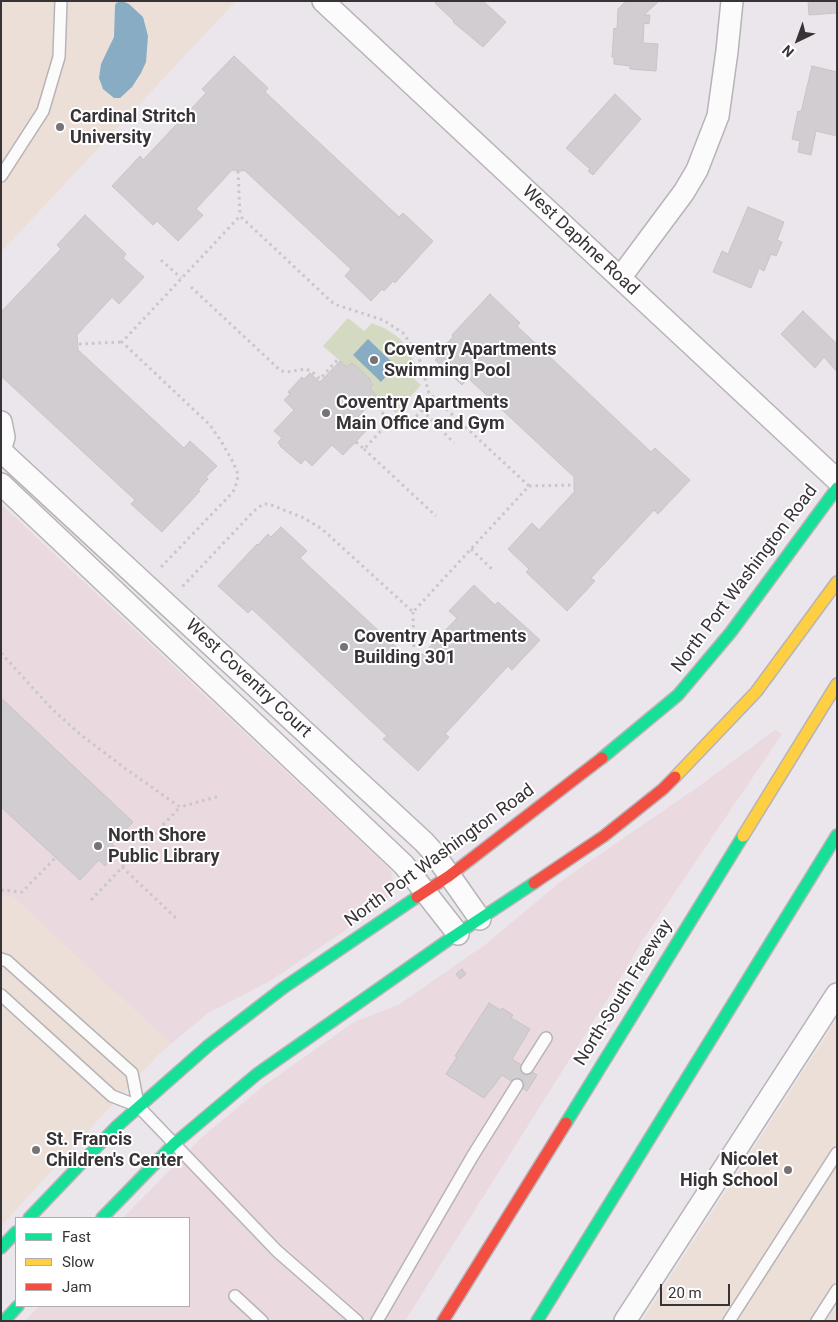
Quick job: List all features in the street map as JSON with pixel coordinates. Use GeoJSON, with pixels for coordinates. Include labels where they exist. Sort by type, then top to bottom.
{"type":"FeatureCollection","features":[{"type":"Feature","properties":{"kind":"main road","name":"North Port Washington Road"},"geometry":{"type":"LineString","coordinates":[[30,1217],[138,1106],[209,1045],[283,988],[449,876],[587,770],[678,695],[731,632],[837,488]]}},
{"type":"Feature","properties":{"kind":"main road"},"geometry":{"type":"LineString","coordinates":[[103,1217],[174,1144],[257,1074],[458,934],[604,836],[663,789],[756,692],[837,582]]}},
{"type":"Feature","properties":{"kind":"main road","name":"North-South Freeway"},"geometry":{"type":"LineString","coordinates":[[443,1321],[837,684]]}},
{"type":"Feature","properties":{"kind":"main road"},"geometry":{"type":"LineString","coordinates":[[537,1321],[837,835]]}},
{"type":"Feature","properties":{"kind":"main road"},"geometry":{"type":"LineString","coordinates":[[1,1248],[14,1238]]}},
{"type":"Feature","properties":{"kind":"main road"},"geometry":{"type":"LineString","coordinates":[[4,1321],[17,1307]]}},
{"type":"Feature","properties":{"kind":"street","name":"West Daphne Road"},"geometry":{"type":"LineString","coordinates":[[323,1],[837,480]]}},
{"type":"Feature","properties":{"kind":"street"},"geometry":{"type":"LineString","coordinates":[[620,278],[684,192],[697,170],[718,116],[728,51],[732,1]]}},
{"type":"Feature","properties":{"kind":"street","name":"West Coventry Court"},"geometry":{"type":"LineString","coordinates":[[1,422],[4,437],[1,449],[424,842],[480,920]]}},
{"type":"Feature","properties":{"kind":"street","name":"West Coventry Court"},"geometry":{"type":"LineString","coordinates":[[1,484],[404,865],[458,934]]}},
{"type":"Feature","properties":{"kind":"street"},"geometry":{"type":"LineString","coordinates":[[625,1321],[835,1002]]}},
{"type":"Feature","properties":{"kind":"lane"},"geometry":{"type":"LineString","coordinates":[[1,176],[43,111],[59,57],[61,1]]}},
{"type":"Feature","properties":{"kind":"lane"},"geometry":{"type":"LineString","coordinates":[[1,959],[7,961],[132,1073],[138,1106]]}},
{"type":"Feature","properties":{"kind":"lane"},"geometry":{"type":"LineString","coordinates":[[1,995],[112,1096],[138,1106],[277,1251],[357,1321]]}},
{"type":"Feature","properties":{"kind":"lane"},"geometry":{"type":"LineString","coordinates":[[527,1068],[546,1038]]}},
{"type":"Feature","properties":{"kind":"lane"},"geometry":{"type":"LineString","coordinates":[[377,1321],[472,1157],[517,1085]]}},
{"type":"Feature","properties":{"kind":"lane"},"geometry":{"type":"LineString","coordinates":[[729,1321],[837,1153]]}},
{"type":"Feature","properties":{"kind":"lane"},"geometry":{"type":"LineString","coordinates":[[817,1321],[837,1290]]}},
{"type":"Feature","properties":{"kind":"lane"},"geometry":{"type":"LineString","coordinates":[[235,1296],[262,1321]]}},
{"type":"Feature","properties":{"kind":"path"},"geometry":{"type":"LineString","coordinates":[[238,171],[240,216],[334,304],[383,320],[404,333],[418,354],[429,393],[530,486],[574,485]]}},
{"type":"Feature","properties":{"kind":"path"},"geometry":{"type":"LineString","coordinates":[[79,344],[122,342],[240,216]]}},
{"type":"Feature","properties":{"kind":"path"},"geometry":{"type":"LineString","coordinates":[[161,260],[182,278]]}},
{"type":"Feature","properties":{"kind":"path"},"geometry":{"type":"LineString","coordinates":[[191,287],[281,371],[305,369],[311,371],[320,380],[338,359]]}},
{"type":"Feature","properties":{"kind":"path"},"geometry":{"type":"LineString","coordinates":[[122,342],[210,425],[233,462],[238,474],[237,482],[232,492],[163,567]]}},
{"type":"Feature","properties":{"kind":"path"},"geometry":{"type":"LineString","coordinates":[[385,403],[379,410],[391,420],[411,422],[434,397]]}},
{"type":"Feature","properties":{"kind":"path"},"geometry":{"type":"LineString","coordinates":[[422,410],[454,443]]}},
{"type":"Feature","properties":{"kind":"path"},"geometry":{"type":"LineString","coordinates":[[364,450],[391,420]]}},
{"type":"Feature","properties":{"kind":"path"},"geometry":{"type":"LineString","coordinates":[[356,442],[436,516]]}},
{"type":"Feature","properties":{"kind":"path"},"geometry":{"type":"LineString","coordinates":[[414,654],[413,612],[530,486]]}},
{"type":"Feature","properties":{"kind":"path"},"geometry":{"type":"LineString","coordinates":[[182,587],[254,511],[263,504],[269,504],[304,518],[322,529],[413,612]]}},
{"type":"Feature","properties":{"kind":"path"},"geometry":{"type":"LineString","coordinates":[[471,549],[494,571]]}},
{"type":"Feature","properties":{"kind":"path"},"geometry":{"type":"LineString","coordinates":[[1,653],[52,709],[81,735],[180,806]]}},
{"type":"Feature","properties":{"kind":"path"},"geometry":{"type":"LineString","coordinates":[[91,900],[180,806],[220,796]]}},
{"type":"Feature","properties":{"kind":"path"},"geometry":{"type":"LineString","coordinates":[[1,890],[22,892],[56,857]]}},
{"type":"Feature","properties":{"kind":"path"},"geometry":{"type":"LineString","coordinates":[[122,867],[178,920]]}},
{"type":"Feature","properties":{"kind":"shaded area","name":"Cardinal Stritch University"},"geometry":{"type":"Polygon","coordinates":[[[1,1],[236,1],[1,252],[1,1]]]}},
{"type":"Feature","properties":{"kind":"shaded area"},"geometry":{"type":"Polygon","coordinates":[[[1,504],[391,870],[392,890],[387,900],[377,909],[270,981],[208,1013],[171,1044],[12,897],[1,897],[1,504]]]}},
{"type":"Feature","properties":{"kind":"shaded area"},"geometry":{"type":"Polygon","coordinates":[[[775,730],[782,734],[642,941],[617,984],[405,1321],[25,1321],[38,1307],[190,1307],[190,1217],[124,1217],[201,1138],[266,1084],[354,1022],[398,1005],[486,944],[560,882],[702,784],[775,730]]]}},
{"type":"Feature","properties":{"kind":"shaded area"},"geometry":{"type":"Polygon","coordinates":[[[12,896],[171,1044],[158,1055],[1,1226],[1,897],[12,896]]]}},
{"type":"Feature","properties":{"kind":"shaded area","name":"Nicolet High School"},"geometry":{"type":"Polygon","coordinates":[[[837,1019],[837,1321],[642,1321],[837,1019]]]}},
{"type":"Feature","properties":{"kind":"green space"},"geometry":{"type":"Polygon","coordinates":[[[348,318],[364,331],[372,323],[386,329],[399,338],[415,363],[407,372],[421,385],[396,413],[370,389],[373,385],[371,380],[347,367],[323,346],[348,318]]]}},
{"type":"Feature","properties":{"kind":"water"},"geometry":{"type":"Polygon","coordinates":[[[122,1],[129,4],[143,17],[148,36],[146,62],[132,87],[120,98],[114,98],[103,89],[99,78],[101,64],[114,37],[115,6],[116,3],[122,1]]]}},
{"type":"Feature","properties":{"kind":"water","name":"Coventry Apartments Swimming Pool"},"geometry":{"type":"Polygon","coordinates":[[[368,339],[396,366],[381,382],[353,355],[368,339]]]}},
{"type":"Feature","properties":{"kind":"building"},"geometry":{"type":"Polygon","coordinates":[[[437,1],[483,1],[506,22],[483,47],[453,22],[435,3],[437,1]]]}},
{"type":"Feature","properties":{"kind":"building"},"geometry":{"type":"Polygon","coordinates":[[[626,1],[659,1],[644,15],[650,15],[649,24],[644,23],[643,43],[658,44],[656,71],[630,69],[630,66],[614,64],[614,57],[612,57],[614,28],[617,29],[618,9],[626,1]]]}},
{"type":"Feature","properties":{"kind":"building"},"geometry":{"type":"Polygon","coordinates":[[[808,1],[837,1],[837,13],[809,15],[808,1]]]}},
{"type":"Feature","properties":{"kind":"building"},"geometry":{"type":"Polygon","coordinates":[[[234,56],[268,88],[265,92],[399,217],[403,213],[433,241],[395,283],[393,281],[384,291],[382,289],[371,301],[345,276],[351,269],[244,170],[232,170],[196,209],[203,215],[178,241],[157,221],[153,225],[112,186],[140,156],[143,160],[206,93],[202,89],[234,56]]]}},
{"type":"Feature","properties":{"kind":"building"},"geometry":{"type":"Polygon","coordinates":[[[812,66],[837,72],[837,136],[816,131],[811,155],[798,152],[800,141],[792,139],[798,111],[801,112],[812,66]]]}},
{"type":"Feature","properties":{"kind":"building"},"geometry":{"type":"Polygon","coordinates":[[[615,94],[641,119],[593,175],[588,171],[590,169],[566,148],[615,94]]]}},
{"type":"Feature","properties":{"kind":"building"},"geometry":{"type":"Polygon","coordinates":[[[748,207],[784,222],[777,240],[782,242],[776,256],[771,254],[764,271],[759,268],[751,288],[713,272],[722,251],[728,254],[748,207]]]}},
{"type":"Feature","properties":{"kind":"building"},"geometry":{"type":"Polygon","coordinates":[[[85,215],[126,254],[123,258],[144,277],[119,304],[112,297],[77,335],[78,350],[184,448],[190,441],[217,466],[206,477],[208,479],[198,490],[200,491],[162,532],[131,504],[135,500],[1,376],[1,312],[61,249],[57,245],[85,215]]]}},
{"type":"Feature","properties":{"kind":"building"},"geometry":{"type":"Polygon","coordinates":[[[490,294],[520,323],[517,326],[651,452],[655,448],[690,480],[658,514],[654,510],[591,578],[595,581],[567,611],[526,572],[529,569],[508,549],[532,523],[539,530],[575,491],[574,477],[468,378],[462,385],[435,360],[445,350],[443,347],[453,337],[452,335],[490,294]]]}},
{"type":"Feature","properties":{"kind":"building"},"geometry":{"type":"Polygon","coordinates":[[[803,311],[837,344],[837,372],[824,357],[815,368],[781,334],[803,311]]]}},
{"type":"Feature","properties":{"kind":"building","name":"Coventry Apartments Main Office and Gym"},"geometry":{"type":"Polygon","coordinates":[[[340,361],[347,367],[351,363],[356,366],[371,380],[373,385],[370,389],[377,396],[358,417],[369,428],[343,455],[332,445],[312,466],[305,459],[301,464],[281,447],[278,442],[282,438],[274,431],[294,410],[284,400],[290,394],[288,392],[302,377],[304,379],[310,373],[320,382],[340,361]]]}},
{"type":"Feature","properties":{"kind":"building","name":"Coventry Apartments Building 301"},"geometry":{"type":"Polygon","coordinates":[[[281,527],[307,551],[300,558],[406,656],[422,655],[457,618],[449,611],[474,585],[495,605],[498,602],[540,640],[512,670],[508,666],[445,734],[449,737],[418,771],[383,739],[387,736],[252,609],[248,613],[218,586],[257,544],[268,534],[271,537],[281,527]]]}},
{"type":"Feature","properties":{"kind":"building"},"geometry":{"type":"Polygon","coordinates":[[[1,698],[133,822],[112,844],[119,851],[105,866],[99,860],[80,880],[1,807],[1,698]]]}},
{"type":"Feature","properties":{"kind":"building"},"geometry":{"type":"Polygon","coordinates":[[[462,969],[466,974],[460,979],[456,974],[462,969]]]}},
{"type":"Feature","properties":{"kind":"building"},"geometry":{"type":"Polygon","coordinates":[[[489,1003],[500,1010],[502,1008],[513,1015],[511,1018],[530,1029],[512,1059],[537,1075],[527,1091],[502,1075],[484,1098],[446,1074],[457,1057],[455,1056],[489,1003]]]}},
{"type":"Feature","properties":{"kind":"traffic: fast"},"geometry":{"type":"LineString","coordinates":[[602,758],[678,695],[731,632],[837,488]]}},
{"type":"Feature","properties":{"kind":"traffic: fast"},"geometry":{"type":"LineString","coordinates":[[537,1321],[837,835]]}},
{"type":"Feature","properties":{"kind":"traffic: fast"},"geometry":{"type":"LineString","coordinates":[[566,1123],[743,836]]}},
{"type":"Feature","properties":{"kind":"traffic: fast"},"geometry":{"type":"LineString","coordinates":[[103,1217],[174,1144],[257,1074],[451,938],[534,883]]}},
{"type":"Feature","properties":{"kind":"traffic: fast"},"geometry":{"type":"LineString","coordinates":[[30,1217],[116,1127],[209,1045],[283,988],[417,897]]}},
{"type":"Feature","properties":{"kind":"traffic: fast"},"geometry":{"type":"LineString","coordinates":[[1,1248],[15,1233]]}},
{"type":"Feature","properties":{"kind":"traffic: fast"},"geometry":{"type":"LineString","coordinates":[[4,1321],[17,1307]]}},
{"type":"Feature","properties":{"kind":"traffic: slow"},"geometry":{"type":"LineString","coordinates":[[675,777],[756,692],[837,582]]}},
{"type":"Feature","properties":{"kind":"traffic: slow"},"geometry":{"type":"LineString","coordinates":[[743,836],[837,684]]}},
{"type":"Feature","properties":{"kind":"traffic: jam"},"geometry":{"type":"LineString","coordinates":[[417,897],[449,876],[602,758]]}},
{"type":"Feature","properties":{"kind":"traffic: jam"},"geometry":{"type":"LineString","coordinates":[[534,883],[604,836],[663,789],[675,777]]}},
{"type":"Feature","properties":{"kind":"traffic: jam"},"geometry":{"type":"LineString","coordinates":[[443,1321],[566,1123]]}},
{"type":"Feature","properties":{"kind":"place","name":"Cardinal Stritch University"},"geometry":{"type":"Point","coordinates":[60,127]}},
{"type":"Feature","properties":{"kind":"place","name":"Coventry Apartments Swimming Pool"},"geometry":{"type":"Point","coordinates":[374,360]}},
{"type":"Feature","properties":{"kind":"place","name":"Coventry Apartments Main Office and Gym"},"geometry":{"type":"Point","coordinates":[326,413]}},
{"type":"Feature","properties":{"kind":"place","name":"Coventry Apartments Building 301"},"geometry":{"type":"Point","coordinates":[344,647]}},
{"type":"Feature","properties":{"kind":"place","name":"North Shore Public Library"},"geometry":{"type":"Point","coordinates":[98,846]}},
{"type":"Feature","properties":{"kind":"place","name":"St. Francis Children's Center"},"geometry":{"type":"Point","coordinates":[36,1150]}},
{"type":"Feature","properties":{"kind":"place","name":"Nicolet High School"},"geometry":{"type":"Point","coordinates":[788,1170]}}]}
